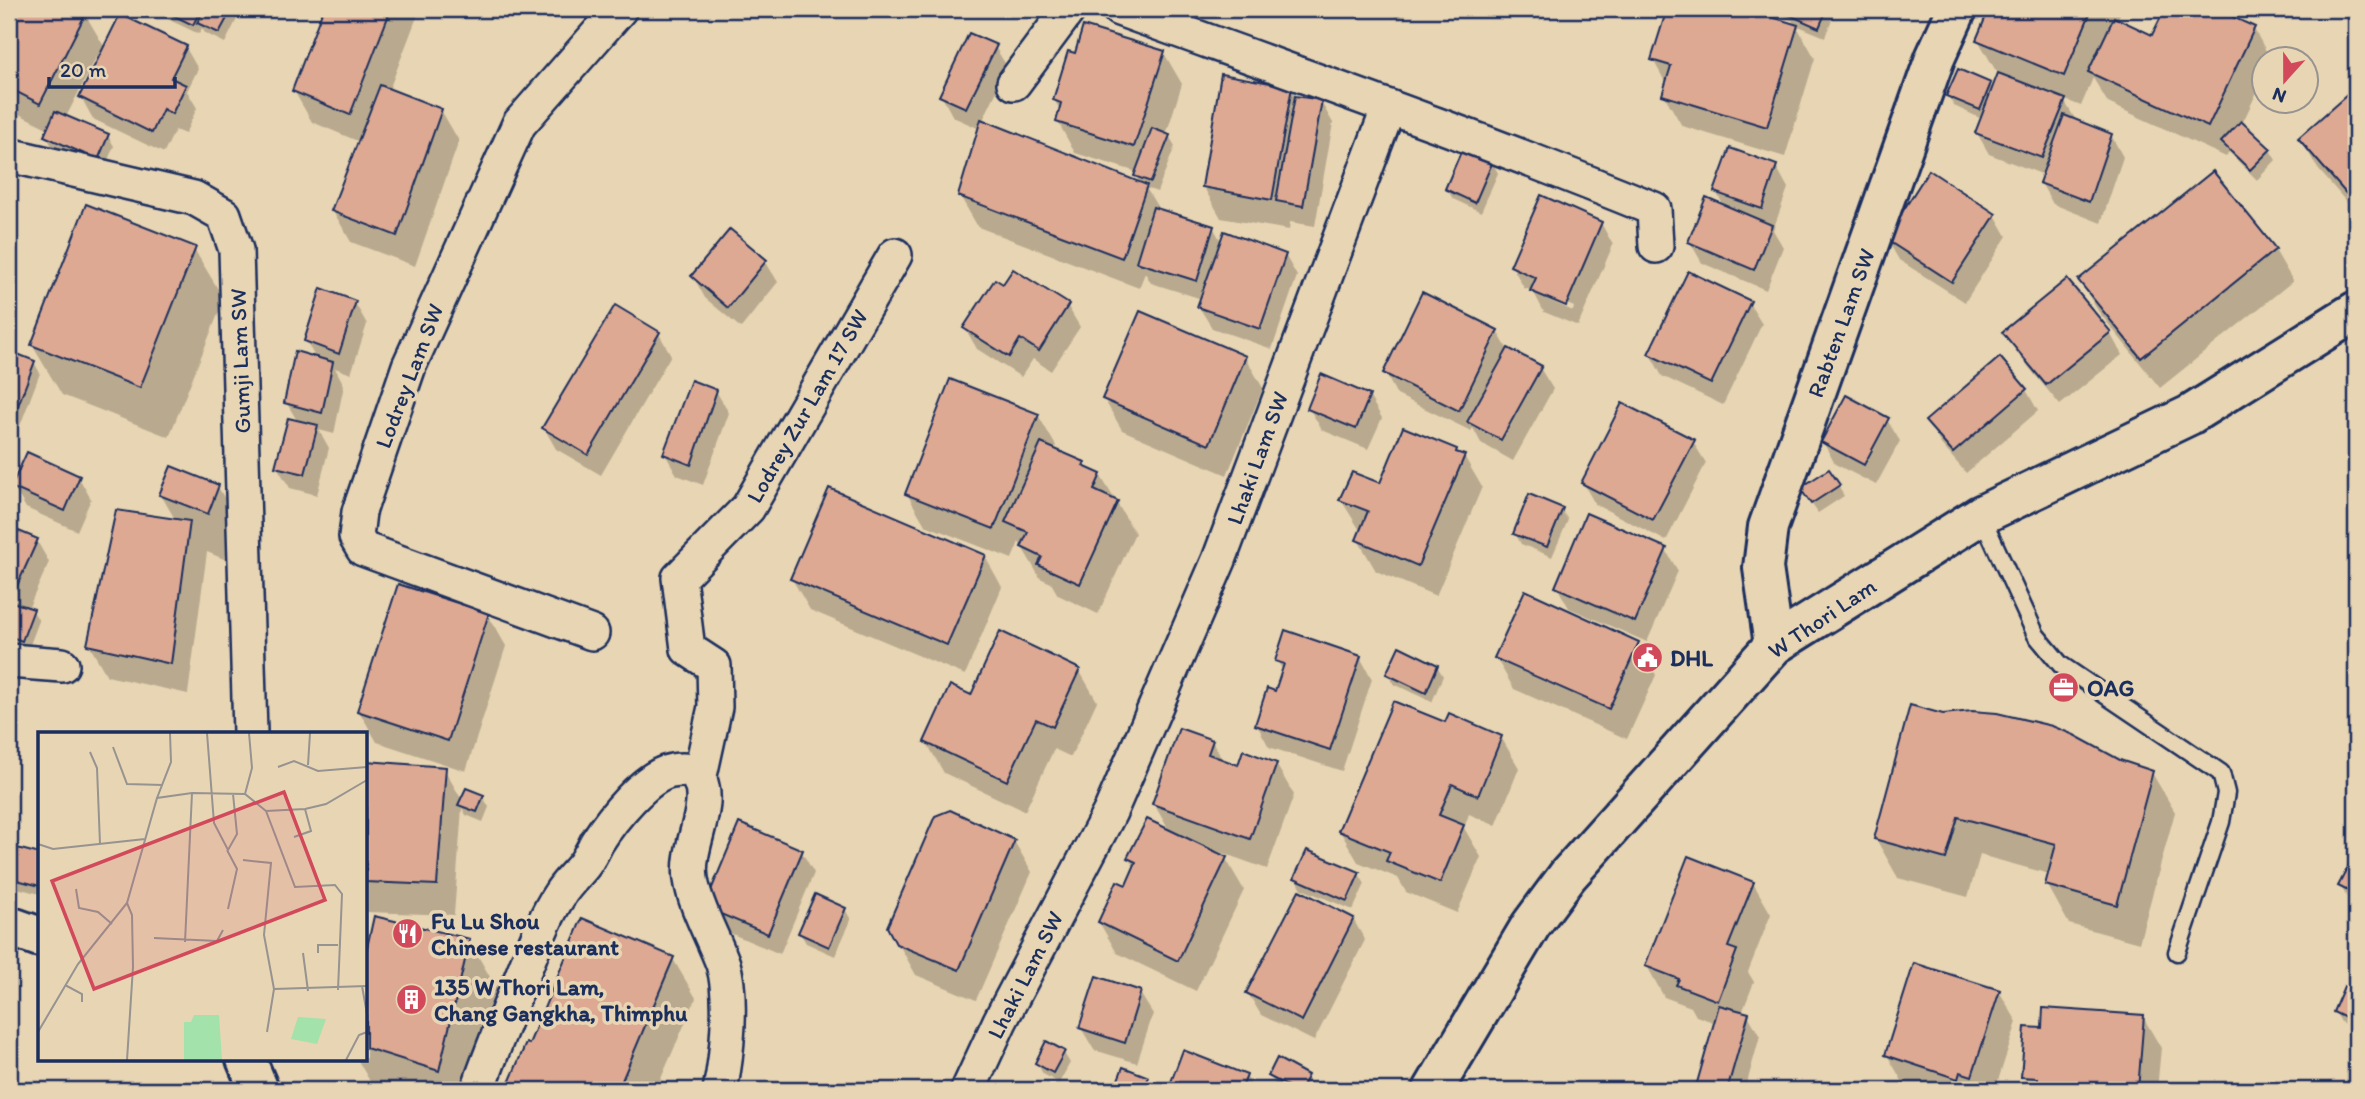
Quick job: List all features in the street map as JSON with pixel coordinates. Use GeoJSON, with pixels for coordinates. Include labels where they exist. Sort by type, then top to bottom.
{"type":"FeatureCollection","features":[{"type":"Feature","properties":{"kind":"main road","name":"Rabten Lam SW"},"geometry":{"type":"LineString","coordinates":[[1774,645],[1763,568],[1768,527],[1935,58],[1957,9]]}},
{"type":"Feature","properties":{"kind":"main road","name":"W Thori Lam"},"geometry":{"type":"LineString","coordinates":[[1433,1090],[1531,925],[1568,875],[1774,645],[1981,515],[2190,415],[2356,311]]}},
{"type":"Feature","properties":{"kind":"main road"},"geometry":{"type":"LineString","coordinates":[[9,926],[38,936]]}},
{"type":"Feature","properties":{"kind":"main road"},"geometry":{"type":"LineString","coordinates":[[246,1060],[259,1090]]}},
{"type":"Feature","properties":{"kind":"street","name":"Lodrey Lam SW"},"geometry":{"type":"LineString","coordinates":[[592,633],[363,549],[356,537],[359,512],[409,366],[519,124],[620,9]]}},
{"type":"Feature","properties":{"kind":"street"},"geometry":{"type":"LineString","coordinates":[[1014,83],[1069,9]]}},
{"type":"Feature","properties":{"kind":"street"},"geometry":{"type":"LineString","coordinates":[[1119,9],[1571,175],[1654,209],[1656,246]]}},
{"type":"Feature","properties":{"kind":"street","name":"Lhaki Lam SW"},"geometry":{"type":"LineString","coordinates":[[968,1090],[1000,1021],[1110,812],[1219,560],[1389,107]]}},
{"type":"Feature","properties":{"kind":"street","name":"Gumji Lam SW"},"geometry":{"type":"LineString","coordinates":[[9,155],[194,198],[224,215],[236,250],[250,732]]}},
{"type":"Feature","properties":{"kind":"street","name":"Lodrey Zur Lam 17 SW"},"geometry":{"type":"LineString","coordinates":[[699,780],[715,707],[714,666],[688,649],[679,578],[748,508],[895,255]]}},
{"type":"Feature","properties":{"kind":"street"},"geometry":{"type":"LineString","coordinates":[[9,661],[62,665]]}},
{"type":"Feature","properties":{"kind":"street"},"geometry":{"type":"LineString","coordinates":[[478,1090],[534,948],[560,894],[585,863],[598,840],[652,778],[667,771],[681,769],[693,772],[699,780],[704,804],[694,836],[690,878],[724,967],[728,996],[726,1065],[720,1090]]}},
{"type":"Feature","properties":{"kind":"lane"},"geometry":{"type":"LineString","coordinates":[[1981,515],[2036,635],[2061,665],[2221,773],[2226,793],[2221,822],[2177,952]]}},
{"type":"Feature","properties":{"kind":"building"},"geometry":{"type":"Polygon","coordinates":[[[9,9],[78,9],[86,13],[40,104],[9,88],[9,9]]]}},
{"type":"Feature","properties":{"kind":"building"},"geometry":{"type":"Polygon","coordinates":[[[160,9],[201,9],[193,25],[160,9]]]}},
{"type":"Feature","properties":{"kind":"building"},"geometry":{"type":"Polygon","coordinates":[[[204,9],[232,9],[219,33],[197,23],[204,9]]]}},
{"type":"Feature","properties":{"kind":"building"},"geometry":{"type":"Polygon","coordinates":[[[323,9],[391,9],[350,115],[292,91],[323,9]]]}},
{"type":"Feature","properties":{"kind":"building"},"geometry":{"type":"Polygon","coordinates":[[[1685,9],[1745,9],[1798,25],[1767,127],[1662,95],[1671,66],[1651,60],[1666,12],[1683,17],[1685,9]]]}},
{"type":"Feature","properties":{"kind":"building"},"geometry":{"type":"Polygon","coordinates":[[[1789,9],[1827,9],[1819,28],[1787,14],[1789,9]]]}},
{"type":"Feature","properties":{"kind":"building"},"geometry":{"type":"Polygon","coordinates":[[[1989,9],[2092,9],[2064,76],[1976,40],[1989,9]]]}},
{"type":"Feature","properties":{"kind":"building"},"geometry":{"type":"Polygon","coordinates":[[[2165,9],[2215,9],[2255,27],[2208,127],[2088,72],[2114,17],[2152,35],[2165,9]]]}},
{"type":"Feature","properties":{"kind":"building"},"geometry":{"type":"Polygon","coordinates":[[[120,14],[187,46],[171,78],[186,85],[172,114],[163,109],[152,133],[79,97],[120,14]]]}},
{"type":"Feature","properties":{"kind":"building"},"geometry":{"type":"Polygon","coordinates":[[[1083,26],[1165,51],[1134,147],[1056,122],[1061,103],[1053,100],[1068,51],[1075,53],[1083,26]]]}},
{"type":"Feature","properties":{"kind":"building"},"geometry":{"type":"Polygon","coordinates":[[[969,33],[997,45],[966,108],[939,96],[969,33]]]}},
{"type":"Feature","properties":{"kind":"building"},"geometry":{"type":"Polygon","coordinates":[[[1958,69],[1991,83],[1980,110],[1946,96],[1958,69]]]}},
{"type":"Feature","properties":{"kind":"building"},"geometry":{"type":"Polygon","coordinates":[[[1998,73],[2066,99],[2042,158],[1975,133],[1998,73]]]}},
{"type":"Feature","properties":{"kind":"building"},"geometry":{"type":"Polygon","coordinates":[[[1221,74],[1292,87],[1272,200],[1202,187],[1221,74]]]}},
{"type":"Feature","properties":{"kind":"building"},"geometry":{"type":"Polygon","coordinates":[[[380,85],[442,109],[397,236],[331,211],[380,85]]]}},
{"type":"Feature","properties":{"kind":"building"},"geometry":{"type":"Polygon","coordinates":[[[2356,87],[2356,205],[2298,138],[2356,87]]]}},
{"type":"Feature","properties":{"kind":"building"},"geometry":{"type":"Polygon","coordinates":[[[1295,96],[1322,100],[1303,206],[1276,201],[1295,96]]]}},
{"type":"Feature","properties":{"kind":"building"},"geometry":{"type":"Polygon","coordinates":[[[55,111],[109,134],[98,160],[44,136],[55,111]]]}},
{"type":"Feature","properties":{"kind":"building"},"geometry":{"type":"Polygon","coordinates":[[[2064,115],[2112,134],[2089,202],[2039,183],[2064,115]]]}},
{"type":"Feature","properties":{"kind":"building"},"geometry":{"type":"Polygon","coordinates":[[[981,119],[1147,185],[1122,258],[958,196],[981,119]]]}},
{"type":"Feature","properties":{"kind":"building"},"geometry":{"type":"Polygon","coordinates":[[[2241,121],[2271,149],[2250,170],[2221,142],[2241,121]]]}},
{"type":"Feature","properties":{"kind":"building"},"geometry":{"type":"Polygon","coordinates":[[[1152,128],[1170,135],[1151,182],[1134,176],[1152,128]]]}},
{"type":"Feature","properties":{"kind":"building"},"geometry":{"type":"Polygon","coordinates":[[[1463,147],[1493,161],[1475,203],[1445,189],[1463,147]]]}},
{"type":"Feature","properties":{"kind":"building"},"geometry":{"type":"Polygon","coordinates":[[[1730,148],[1777,165],[1762,209],[1714,192],[1730,148]]]}},
{"type":"Feature","properties":{"kind":"building"},"geometry":{"type":"Polygon","coordinates":[[[1929,170],[1996,214],[1952,282],[1885,239],[1929,170]]]}},
{"type":"Feature","properties":{"kind":"building"},"geometry":{"type":"Polygon","coordinates":[[[2213,171],[2276,249],[2141,358],[2078,280],[2213,171]]]}},
{"type":"Feature","properties":{"kind":"building"},"geometry":{"type":"Polygon","coordinates":[[[1541,195],[1602,222],[1566,306],[1530,291],[1536,278],[1510,266],[1541,195]]]}},
{"type":"Feature","properties":{"kind":"building"},"geometry":{"type":"Polygon","coordinates":[[[1706,197],[1772,225],[1754,270],[1688,242],[1706,197]]]}},
{"type":"Feature","properties":{"kind":"building"},"geometry":{"type":"Polygon","coordinates":[[[86,204],[196,247],[140,388],[31,345],[86,204]]]}},
{"type":"Feature","properties":{"kind":"building"},"geometry":{"type":"Polygon","coordinates":[[[1153,207],[1214,226],[1197,281],[1136,262],[1153,207]]]}},
{"type":"Feature","properties":{"kind":"building"},"geometry":{"type":"Polygon","coordinates":[[[730,229],[767,260],[728,308],[691,276],[730,229]]]}},
{"type":"Feature","properties":{"kind":"building"},"geometry":{"type":"Polygon","coordinates":[[[1224,231],[1286,254],[1260,329],[1197,307],[1224,231]]]}},
{"type":"Feature","properties":{"kind":"building"},"geometry":{"type":"Polygon","coordinates":[[[1013,269],[1069,304],[1039,351],[1020,339],[1009,357],[963,328],[995,279],[1003,284],[1013,269]]]}},
{"type":"Feature","properties":{"kind":"building"},"geometry":{"type":"Polygon","coordinates":[[[1688,271],[1751,301],[1711,384],[1648,354],[1688,271]]]}},
{"type":"Feature","properties":{"kind":"building"},"geometry":{"type":"Polygon","coordinates":[[[2067,279],[2111,332],[2046,385],[2002,332],[2067,279]]]}},
{"type":"Feature","properties":{"kind":"building"},"geometry":{"type":"Polygon","coordinates":[[[321,288],[356,301],[339,354],[304,341],[321,288]]]}},
{"type":"Feature","properties":{"kind":"building"},"geometry":{"type":"Polygon","coordinates":[[[1422,292],[1498,330],[1459,411],[1383,373],[1422,292]]]}},
{"type":"Feature","properties":{"kind":"building"},"geometry":{"type":"Polygon","coordinates":[[[615,305],[660,332],[588,455],[542,428],[615,305]]]}},
{"type":"Feature","properties":{"kind":"building"},"geometry":{"type":"Polygon","coordinates":[[[1140,311],[1246,356],[1209,445],[1102,399],[1140,311]]]}},
{"type":"Feature","properties":{"kind":"building"},"geometry":{"type":"Polygon","coordinates":[[[1508,348],[1542,366],[1501,440],[1467,422],[1508,348]]]}},
{"type":"Feature","properties":{"kind":"building"},"geometry":{"type":"Polygon","coordinates":[[[10,351],[35,361],[14,416],[9,414],[10,351]]]}},
{"type":"Feature","properties":{"kind":"building"},"geometry":{"type":"Polygon","coordinates":[[[295,351],[333,362],[322,413],[284,403],[295,351]]]}},
{"type":"Feature","properties":{"kind":"building"},"geometry":{"type":"Polygon","coordinates":[[[2000,357],[2027,389],[1953,453],[1925,421],[2000,357]]]}},
{"type":"Feature","properties":{"kind":"building"},"geometry":{"type":"Polygon","coordinates":[[[1321,374],[1370,395],[1356,429],[1307,409],[1321,374]]]}},
{"type":"Feature","properties":{"kind":"building"},"geometry":{"type":"Polygon","coordinates":[[[950,379],[1039,414],[994,529],[905,494],[950,379]]]}},
{"type":"Feature","properties":{"kind":"building"},"geometry":{"type":"Polygon","coordinates":[[[691,380],[717,390],[691,465],[663,454],[691,380]]]}},
{"type":"Feature","properties":{"kind":"building"},"geometry":{"type":"Polygon","coordinates":[[[1846,395],[1889,418],[1864,465],[1821,442],[1846,395]]]}},
{"type":"Feature","properties":{"kind":"building"},"geometry":{"type":"Polygon","coordinates":[[[1622,403],[1695,440],[1653,520],[1581,483],[1622,403]]]}},
{"type":"Feature","properties":{"kind":"building"},"geometry":{"type":"Polygon","coordinates":[[[288,418],[318,425],[305,474],[275,467],[288,418]]]}},
{"type":"Feature","properties":{"kind":"building"},"geometry":{"type":"Polygon","coordinates":[[[1403,427],[1457,449],[1456,452],[1465,455],[1418,566],[1356,540],[1368,511],[1339,500],[1352,472],[1380,483],[1403,427]]]}},
{"type":"Feature","properties":{"kind":"building"},"geometry":{"type":"Polygon","coordinates":[[[1041,443],[1085,462],[1083,466],[1101,474],[1094,490],[1118,501],[1080,584],[1038,565],[1042,557],[1021,547],[1028,532],[1005,522],[1041,443]]]}},
{"type":"Feature","properties":{"kind":"building"},"geometry":{"type":"Polygon","coordinates":[[[27,452],[80,476],[65,511],[11,487],[27,452]]]}},
{"type":"Feature","properties":{"kind":"building"},"geometry":{"type":"Polygon","coordinates":[[[171,466],[219,485],[208,514],[159,495],[171,466]]]}},
{"type":"Feature","properties":{"kind":"building"},"geometry":{"type":"Polygon","coordinates":[[[1829,469],[1840,485],[1811,504],[1800,488],[1829,469]]]}},
{"type":"Feature","properties":{"kind":"building"},"geometry":{"type":"Polygon","coordinates":[[[829,488],[986,555],[947,645],[790,579],[829,488]]]}},
{"type":"Feature","properties":{"kind":"building"},"geometry":{"type":"Polygon","coordinates":[[[1529,494],[1563,508],[1547,547],[1513,534],[1529,494]]]}},
{"type":"Feature","properties":{"kind":"building"},"geometry":{"type":"Polygon","coordinates":[[[116,510],[190,521],[171,664],[87,645],[116,510]]]}},
{"type":"Feature","properties":{"kind":"building"},"geometry":{"type":"Polygon","coordinates":[[[1586,513],[1667,548],[1635,622],[1555,587],[1586,513]]]}},
{"type":"Feature","properties":{"kind":"building"},"geometry":{"type":"Polygon","coordinates":[[[9,527],[38,539],[12,597],[9,595],[9,527]]]}},
{"type":"Feature","properties":{"kind":"building"},"geometry":{"type":"Polygon","coordinates":[[[398,584],[489,613],[448,741],[357,711],[398,584]]]}},
{"type":"Feature","properties":{"kind":"building"},"geometry":{"type":"Polygon","coordinates":[[[1525,590],[1639,642],[1609,709],[1494,658],[1525,590]]]}},
{"type":"Feature","properties":{"kind":"building"},"geometry":{"type":"Polygon","coordinates":[[[9,601],[34,609],[22,641],[9,636],[9,601]]]}},
{"type":"Feature","properties":{"kind":"building"},"geometry":{"type":"Polygon","coordinates":[[[1285,630],[1361,656],[1330,750],[1255,725],[1267,688],[1275,691],[1284,664],[1275,661],[1285,630]]]}},
{"type":"Feature","properties":{"kind":"building"},"geometry":{"type":"Polygon","coordinates":[[[1000,631],[1080,669],[1053,727],[1036,719],[1007,781],[924,742],[950,685],[971,695],[1000,631]]]}},
{"type":"Feature","properties":{"kind":"building"},"geometry":{"type":"Polygon","coordinates":[[[1399,646],[1438,665],[1426,693],[1386,674],[1399,646]]]}},
{"type":"Feature","properties":{"kind":"building"},"geometry":{"type":"Polygon","coordinates":[[[1393,701],[1445,722],[1449,713],[1502,736],[1478,796],[1452,784],[1439,815],[1464,825],[1440,883],[1386,861],[1390,852],[1338,831],[1393,701]]]}},
{"type":"Feature","properties":{"kind":"building"},"geometry":{"type":"Polygon","coordinates":[[[1910,705],[1943,714],[1972,711],[1997,713],[2052,726],[2120,760],[2153,771],[2117,905],[2045,885],[2056,844],[1958,817],[1946,859],[1874,839],[1910,705]]]}},
{"type":"Feature","properties":{"kind":"building"},"geometry":{"type":"Polygon","coordinates":[[[1179,728],[1213,740],[1208,754],[1238,765],[1243,750],[1277,763],[1250,839],[1152,804],[1179,728]]]}},
{"type":"Feature","properties":{"kind":"building"},"geometry":{"type":"Polygon","coordinates":[[[368,761],[446,767],[437,885],[368,882],[368,761]]]}},
{"type":"Feature","properties":{"kind":"building"},"geometry":{"type":"Polygon","coordinates":[[[466,788],[484,795],[477,812],[458,805],[466,788]]]}},
{"type":"Feature","properties":{"kind":"building"},"geometry":{"type":"Polygon","coordinates":[[[950,810],[1015,840],[959,970],[896,944],[887,927],[935,816],[950,810]]]}},
{"type":"Feature","properties":{"kind":"building"},"geometry":{"type":"Polygon","coordinates":[[[1147,819],[1227,857],[1178,961],[1098,922],[1117,881],[1126,885],[1136,862],[1127,858],[1147,819]]]}},
{"type":"Feature","properties":{"kind":"building"},"geometry":{"type":"Polygon","coordinates":[[[739,823],[803,850],[768,934],[704,907],[739,823]]]}},
{"type":"Feature","properties":{"kind":"building"},"geometry":{"type":"Polygon","coordinates":[[[17,848],[38,853],[38,885],[9,878],[17,848]]]}},
{"type":"Feature","properties":{"kind":"building"},"geometry":{"type":"Polygon","coordinates":[[[1307,850],[1360,872],[1347,901],[1294,878],[1307,850]]]}},
{"type":"Feature","properties":{"kind":"building"},"geometry":{"type":"Polygon","coordinates":[[[2356,852],[2356,895],[2338,886],[2356,852]]]}},
{"type":"Feature","properties":{"kind":"building"},"geometry":{"type":"Polygon","coordinates":[[[1688,856],[1754,882],[1728,947],[1737,950],[1718,1001],[1676,985],[1679,979],[1645,966],[1688,856]]]}},
{"type":"Feature","properties":{"kind":"building"},"geometry":{"type":"Polygon","coordinates":[[[1299,890],[1354,918],[1302,1021],[1246,993],[1299,890]]]}},
{"type":"Feature","properties":{"kind":"building"},"geometry":{"type":"Polygon","coordinates":[[[815,894],[846,908],[829,947],[798,933],[815,894]]]}},
{"type":"Feature","properties":{"kind":"building","name":"135 W Thori Lam, Chang Gangkha, Thimphu"},"geometry":{"type":"Polygon","coordinates":[[[374,916],[470,939],[439,1071],[368,1049],[368,943],[374,916]]]}},
{"type":"Feature","properties":{"kind":"building"},"geometry":{"type":"Polygon","coordinates":[[[582,918],[674,957],[621,1083],[639,1090],[506,1090],[526,1043],[529,1044],[582,918]]]}},
{"type":"Feature","properties":{"kind":"building"},"geometry":{"type":"Polygon","coordinates":[[[1914,963],[2000,990],[1972,1076],[1960,1072],[1958,1079],[1885,1055],[1914,963]]]}},
{"type":"Feature","properties":{"kind":"building"},"geometry":{"type":"Polygon","coordinates":[[[1096,976],[1141,991],[1125,1043],[1079,1028],[1096,976]]]}},
{"type":"Feature","properties":{"kind":"building"},"geometry":{"type":"Polygon","coordinates":[[[2344,986],[2356,992],[2356,1012],[2352,1021],[2333,1012],[2344,986]]]}},
{"type":"Feature","properties":{"kind":"building"},"geometry":{"type":"Polygon","coordinates":[[[1719,1005],[1749,1013],[1727,1090],[1695,1090],[1719,1005]]]}},
{"type":"Feature","properties":{"kind":"building"},"geometry":{"type":"Polygon","coordinates":[[[2043,1008],[2144,1015],[2138,1090],[2037,1090],[2038,1078],[2021,1077],[2025,1027],[2042,1028],[2043,1008]]]}},
{"type":"Feature","properties":{"kind":"building"},"geometry":{"type":"Polygon","coordinates":[[[1046,1041],[1065,1051],[1053,1073],[1035,1063],[1046,1041]]]}},
{"type":"Feature","properties":{"kind":"building"},"geometry":{"type":"Polygon","coordinates":[[[1183,1050],[1247,1075],[1241,1090],[1168,1090],[1183,1050]]]}},
{"type":"Feature","properties":{"kind":"building"},"geometry":{"type":"Polygon","coordinates":[[[1277,1058],[1308,1075],[1300,1090],[1268,1076],[1277,1058]]]}},
{"type":"Feature","properties":{"kind":"building"},"geometry":{"type":"Polygon","coordinates":[[[1123,1067],[1149,1077],[1143,1090],[1114,1090],[1123,1067]]]}},
{"type":"Feature","properties":{"kind":"place","name":"DHL"},"geometry":{"type":"Point","coordinates":[1647,658]}},
{"type":"Feature","properties":{"kind":"place","name":"OAG"},"geometry":{"type":"Point","coordinates":[2064,688]}},
{"type":"Feature","properties":{"kind":"place","name":"Fu Lu Shou Chinese restaurant"},"geometry":{"type":"Point","coordinates":[408,934]}},
{"type":"Feature","properties":{"kind":"place","name":"135 W Thori Lam, Chang Gangkha, Thimphu"},"geometry":{"type":"Point","coordinates":[411,1000]}}]}
